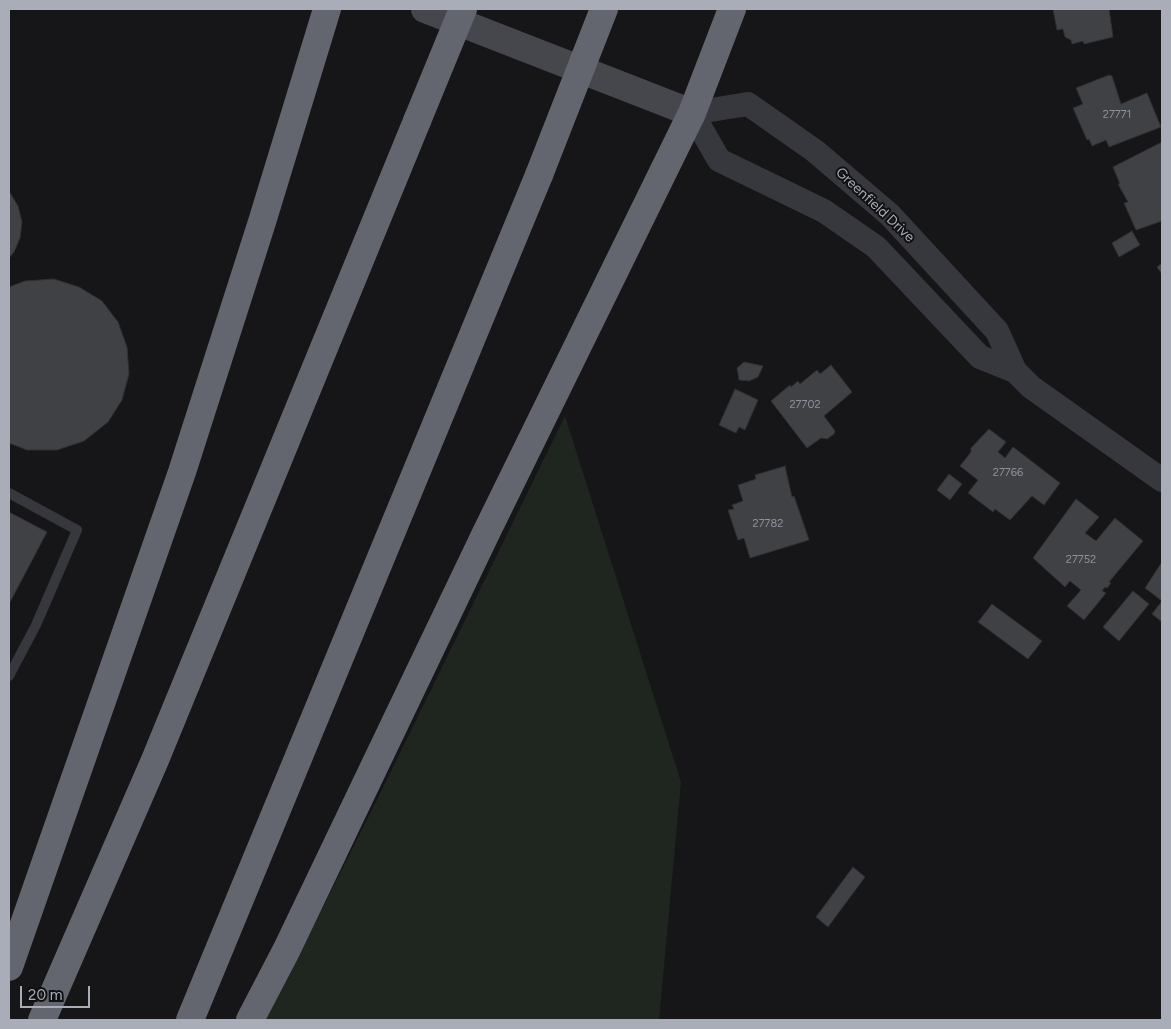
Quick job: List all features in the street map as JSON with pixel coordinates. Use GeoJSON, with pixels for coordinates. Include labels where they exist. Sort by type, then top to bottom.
{"type":"FeatureCollection","features":[{"type":"Feature","properties":{"kind":"highway"},"geometry":{"type":"LineString","coordinates":[[9,967],[182,472],[260,231],[327,9]]}},
{"type":"Feature","properties":{"kind":"highway"},"geometry":{"type":"LineString","coordinates":[[42,1020],[155,760],[463,9]]}},
{"type":"Feature","properties":{"kind":"highway"},"geometry":{"type":"LineString","coordinates":[[190,1020],[539,175],[604,9]]}},
{"type":"Feature","properties":{"kind":"highway"},"geometry":{"type":"LineString","coordinates":[[250,1020],[287,949],[486,533],[692,113],[732,9]]}},
{"type":"Feature","properties":{"kind":"main road"},"geometry":{"type":"LineString","coordinates":[[424,9],[692,113]]}},
{"type":"Feature","properties":{"kind":"street","name":"Greenfield Drive"},"geometry":{"type":"LineString","coordinates":[[1014,371],[997,331],[890,215],[815,151],[748,104],[692,113],[719,160],[837,220],[876,247],[980,357],[1014,371],[1031,387],[1162,480]]}},
{"type":"Feature","properties":{"kind":"street"},"geometry":{"type":"LineString","coordinates":[[837,220],[857,187]]}},
{"type":"Feature","properties":{"kind":"lane"},"geometry":{"type":"LineString","coordinates":[[9,493],[77,530],[36,625],[9,676]]}},
{"type":"Feature","properties":{"kind":"shaded area"},"geometry":{"type":"Polygon","coordinates":[[[565,416],[681,782],[659,1020],[266,1020],[378,798],[565,416]]]}},
{"type":"Feature","properties":{"kind":"building"},"geometry":{"type":"Polygon","coordinates":[[[1053,9],[1109,9],[1113,37],[1084,44],[1083,41],[1072,44],[1071,40],[1065,37],[1063,29],[1057,30],[1053,9]]]}},
{"type":"Feature","properties":{"kind":"building"},"geometry":{"type":"Polygon","coordinates":[[[1109,75],[1112,76],[1121,104],[1147,93],[1161,127],[1109,147],[1106,140],[1092,146],[1089,139],[1087,140],[1073,108],[1083,104],[1076,88],[1109,75]]]}},
{"type":"Feature","properties":{"kind":"building"},"geometry":{"type":"Polygon","coordinates":[[[1162,142],[1162,221],[1136,230],[1124,203],[1128,202],[1118,184],[1120,184],[1113,167],[1162,142]]]}},
{"type":"Feature","properties":{"kind":"building"},"geometry":{"type":"Polygon","coordinates":[[[9,191],[18,206],[22,222],[20,238],[9,258],[9,191]]]}},
{"type":"Feature","properties":{"kind":"building"},"geometry":{"type":"Polygon","coordinates":[[[1132,231],[1140,245],[1119,257],[1112,243],[1132,231]]]}},
{"type":"Feature","properties":{"kind":"building"},"geometry":{"type":"Polygon","coordinates":[[[1162,263],[1162,274],[1157,267],[1162,263]]]}},
{"type":"Feature","properties":{"kind":"building"},"geometry":{"type":"Polygon","coordinates":[[[54,279],[79,287],[102,301],[118,322],[127,347],[129,374],[122,400],[108,422],[84,441],[57,450],[27,450],[9,443],[9,287],[25,281],[54,279]]]}},
{"type":"Feature","properties":{"kind":"building"},"geometry":{"type":"Polygon","coordinates":[[[744,362],[763,366],[758,377],[749,381],[739,380],[737,368],[744,362]]]}},
{"type":"Feature","properties":{"kind":"building"},"geometry":{"type":"Polygon","coordinates":[[[831,365],[852,392],[824,416],[835,431],[834,434],[827,439],[821,438],[807,448],[771,401],[790,385],[791,387],[798,381],[800,384],[817,370],[820,374],[831,365]]]}},
{"type":"Feature","properties":{"kind":"building"},"geometry":{"type":"Polygon","coordinates":[[[735,389],[758,400],[745,430],[739,427],[736,433],[719,425],[735,389]]]}},
{"type":"Feature","properties":{"kind":"building"},"geometry":{"type":"Polygon","coordinates":[[[989,429],[1006,442],[998,452],[1005,458],[1013,447],[1060,483],[1044,505],[1032,496],[1010,520],[995,509],[993,512],[968,493],[978,480],[960,466],[971,452],[971,448],[989,429]]]}},
{"type":"Feature","properties":{"kind":"building"},"geometry":{"type":"Polygon","coordinates":[[[785,466],[792,497],[794,496],[809,540],[750,558],[744,538],[738,540],[728,510],[734,509],[732,505],[743,501],[738,485],[756,479],[755,475],[785,466]]]}},
{"type":"Feature","properties":{"kind":"building"},"geometry":{"type":"Polygon","coordinates":[[[949,474],[962,484],[950,500],[937,490],[949,474]]]}},
{"type":"Feature","properties":{"kind":"building"},"geometry":{"type":"Polygon","coordinates":[[[1076,499],[1099,517],[1085,533],[1096,541],[1115,518],[1143,541],[1109,582],[1111,583],[1107,588],[1105,587],[1102,591],[1106,593],[1084,620],[1067,606],[1081,590],[1070,581],[1065,587],[1033,558],[1076,499]]]}},
{"type":"Feature","properties":{"kind":"building"},"geometry":{"type":"Polygon","coordinates":[[[9,512],[47,532],[9,604],[9,512]]]}},
{"type":"Feature","properties":{"kind":"building"},"geometry":{"type":"Polygon","coordinates":[[[1162,562],[1162,601],[1145,588],[1162,562]]]}},
{"type":"Feature","properties":{"kind":"building"},"geometry":{"type":"Polygon","coordinates":[[[1133,591],[1149,604],[1119,641],[1103,627],[1133,591]]]}},
{"type":"Feature","properties":{"kind":"building"},"geometry":{"type":"Polygon","coordinates":[[[1162,601],[1162,622],[1152,614],[1162,601]]]}},
{"type":"Feature","properties":{"kind":"building"},"geometry":{"type":"Polygon","coordinates":[[[992,604],[1042,641],[1028,659],[978,622],[992,604]]]}},
{"type":"Feature","properties":{"kind":"building"},"geometry":{"type":"Polygon","coordinates":[[[853,867],[865,877],[828,927],[816,917],[853,867]]]}}]}
